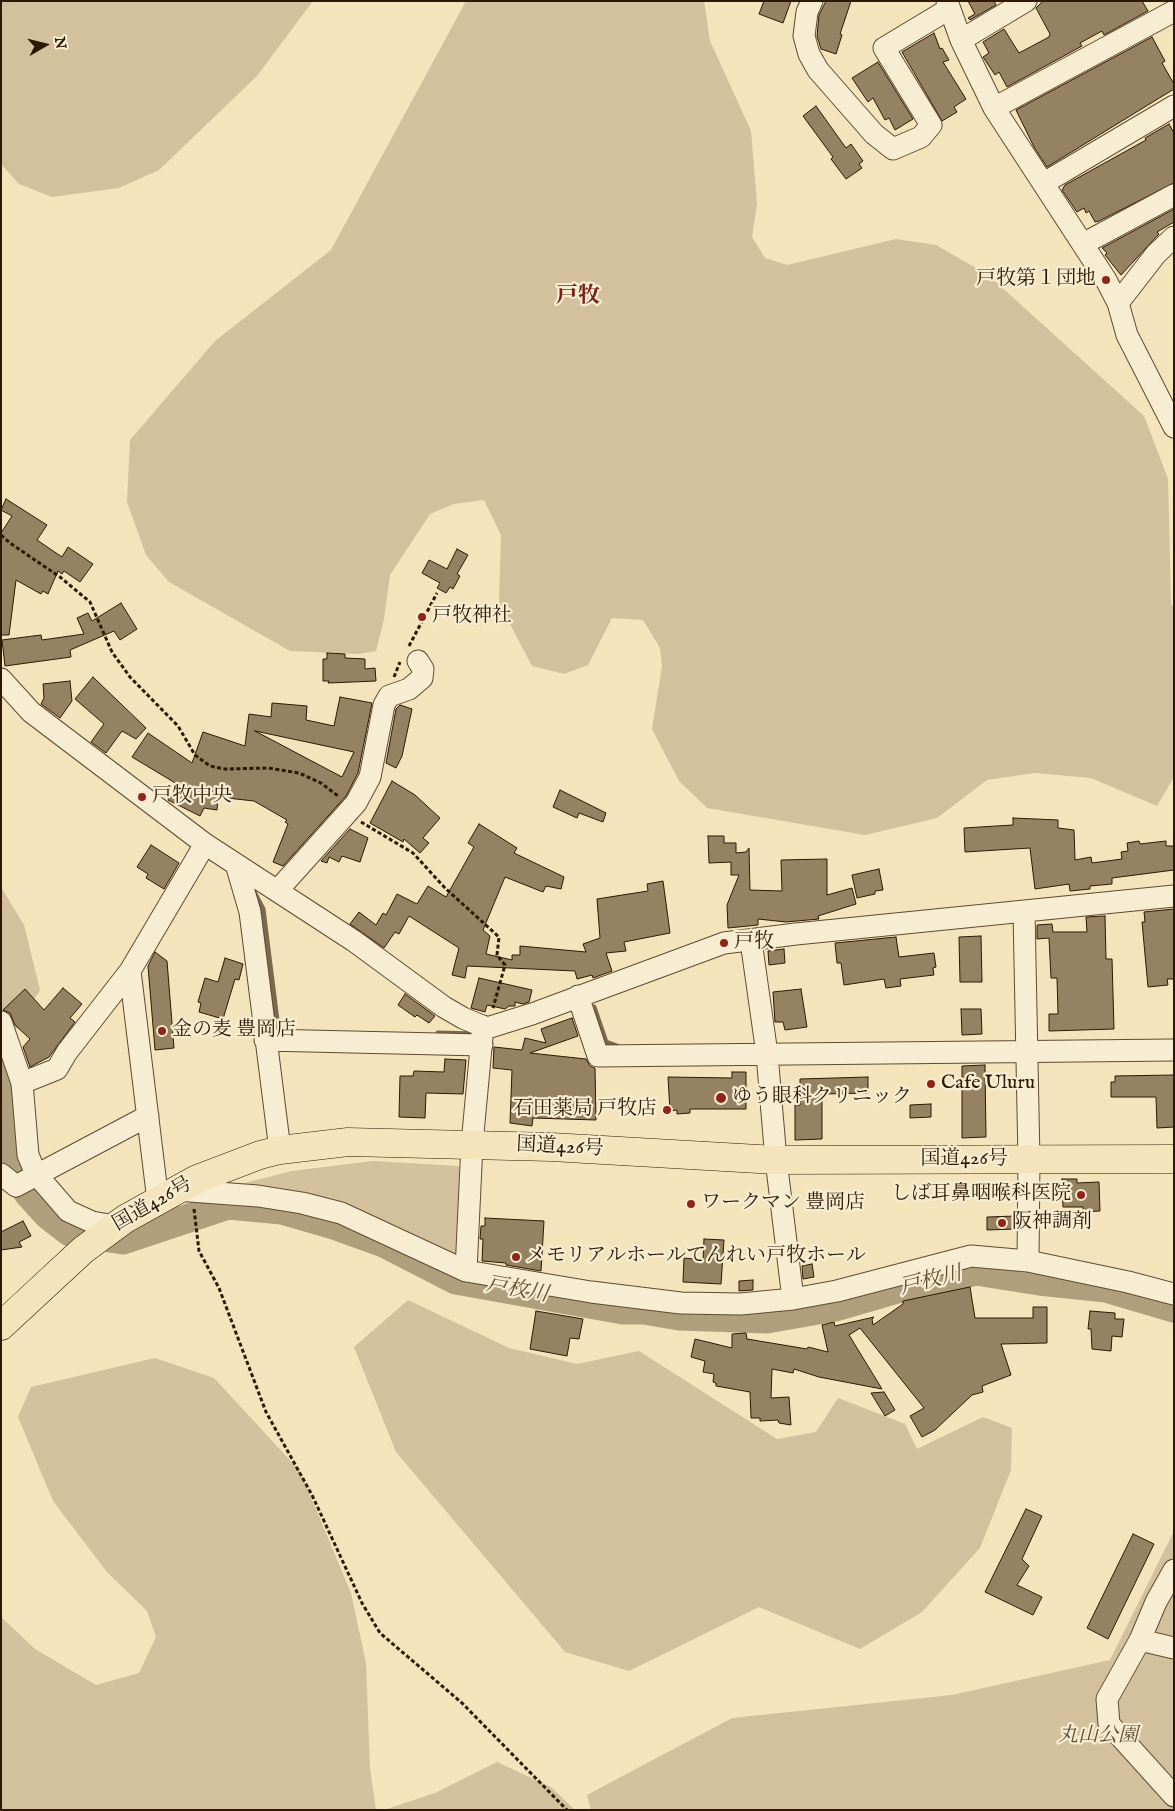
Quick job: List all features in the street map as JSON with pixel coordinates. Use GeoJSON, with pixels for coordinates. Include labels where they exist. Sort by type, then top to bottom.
{"type":"FeatureCollection","features":[{"type":"Feature","properties":{"kind":"highway","name":"国道426号"},"geometry":{"type":"LineString","coordinates":[[1,1326],[83,1250],[110,1229],[175,1194],[260,1154],[280,1150],[348,1142],[472,1144],[776,1160],[1174,1159]]}},
{"type":"Feature","properties":{"kind":"street"},"geometry":{"type":"LineString","coordinates":[[812,1],[807,12],[804,36],[809,54],[818,70],[874,134],[893,150],[921,137],[931,124],[884,48],[948,5],[961,40],[994,108],[1083,244],[1118,304],[1127,335],[1174,427]]}},
{"type":"Feature","properties":{"kind":"street"},"geometry":{"type":"LineString","coordinates":[[961,40],[1026,1]]}},
{"type":"Feature","properties":{"kind":"street"},"geometry":{"type":"LineString","coordinates":[[994,108],[1174,10]]}},
{"type":"Feature","properties":{"kind":"street"},"geometry":{"type":"LineString","coordinates":[[1044,183],[1174,106]]}},
{"type":"Feature","properties":{"kind":"street"},"geometry":{"type":"LineString","coordinates":[[1083,244],[1174,195]]}},
{"type":"Feature","properties":{"kind":"street"},"geometry":{"type":"LineString","coordinates":[[1118,304],[1156,254],[1174,237]]}},
{"type":"Feature","properties":{"kind":"street"},"geometry":{"type":"LineString","coordinates":[[277,891],[349,811],[370,777],[384,705],[389,696],[409,689],[422,678],[423,669],[408,658]]}},
{"type":"Feature","properties":{"kind":"street"},"geometry":{"type":"LineString","coordinates":[[2,682],[31,712],[67,741],[205,844],[354,941],[484,1033]]}},
{"type":"Feature","properties":{"kind":"street"},"geometry":{"type":"LineString","coordinates":[[22,1083],[57,1069],[67,1052],[130,971],[205,844]]}},
{"type":"Feature","properties":{"kind":"street"},"geometry":{"type":"LineString","coordinates":[[236,864],[250,912],[280,1150]]}},
{"type":"Feature","properties":{"kind":"street"},"geometry":{"type":"LineString","coordinates":[[265,1040],[484,1033],[578,996],[724,944],[1024,910],[1174,896]]}},
{"type":"Feature","properties":{"kind":"street"},"geometry":{"type":"LineString","coordinates":[[1024,910],[1029,1160],[1028,1262]]}},
{"type":"Feature","properties":{"kind":"street"},"geometry":{"type":"LineString","coordinates":[[751,941],[767,1054],[776,1160],[793,1299]]}},
{"type":"Feature","properties":{"kind":"street"},"geometry":{"type":"LineString","coordinates":[[130,971],[148,1116],[175,1194],[276,1199],[302,1203],[341,1213],[466,1271],[591,1292],[681,1303],[741,1304],[793,1299],[837,1291],[971,1256],[1028,1262],[1128,1282],[1174,1294]]}},
{"type":"Feature","properties":{"kind":"street"},"geometry":{"type":"LineString","coordinates":[[578,996],[598,1056],[1174,1050]]}},
{"type":"Feature","properties":{"kind":"street"},"geometry":{"type":"LineString","coordinates":[[1,1022],[22,1083],[28,1155],[36,1174],[68,1211],[110,1229]]}},
{"type":"Feature","properties":{"kind":"street"},"geometry":{"type":"LineString","coordinates":[[466,1271],[472,1144],[484,1033]]}},
{"type":"Feature","properties":{"kind":"street"},"geometry":{"type":"LineString","coordinates":[[1,1174],[16,1186],[148,1116]]}},
{"type":"Feature","properties":{"kind":"street"},"geometry":{"type":"LineString","coordinates":[[1174,1570],[1156,1602],[1140,1640],[1107,1699],[1109,1724],[1174,1796]]}},
{"type":"Feature","properties":{"kind":"street"},"geometry":{"type":"LineString","coordinates":[[1140,1640],[1174,1648]]}},
{"type":"Feature","properties":{"kind":"path"},"geometry":{"type":"LineString","coordinates":[[1,535],[60,577],[90,602],[112,652],[130,677],[178,726],[195,755],[210,766],[225,769],[268,768],[298,773],[322,783],[339,796],[349,811],[413,853],[445,888],[499,937],[497,955],[505,965],[484,1033]]}},
{"type":"Feature","properties":{"kind":"path"},"geometry":{"type":"LineString","coordinates":[[389,696],[394,674],[408,658],[438,594]]}},
{"type":"Feature","properties":{"kind":"path"},"geometry":{"type":"LineString","coordinates":[[175,1194],[199,1251],[219,1288],[274,1431],[312,1495],[366,1611],[380,1634],[462,1703],[567,1810]]}},
{"type":"Feature","properties":{"kind":"green space"},"geometry":{"type":"Polygon","coordinates":[[[1,1],[313,1],[257,76],[159,170],[119,188],[52,197],[19,184],[1,164],[1,1]]]}},
{"type":"Feature","properties":{"kind":"green space"},"geometry":{"type":"Polygon","coordinates":[[[466,1],[704,1],[710,41],[751,131],[757,203],[752,237],[765,258],[787,265],[896,239],[936,245],[988,275],[1144,416],[1168,479],[1171,604],[1174,609],[1174,777],[1157,806],[1091,778],[1035,773],[987,780],[937,818],[865,835],[707,808],[679,781],[652,729],[662,666],[660,648],[643,620],[612,618],[588,665],[564,674],[532,666],[499,603],[501,535],[484,500],[454,504],[430,514],[390,575],[384,619],[376,651],[358,654],[290,651],[169,582],[146,555],[127,502],[130,440],[215,341],[331,250],[466,1]]]}},
{"type":"Feature","properties":{"kind":"green space"},"geometry":{"type":"Polygon","coordinates":[[[1,887],[24,925],[40,990],[15,1031],[1,1044],[1,887]]]}},
{"type":"Feature","properties":{"kind":"green space"},"geometry":{"type":"Polygon","coordinates":[[[373,1161],[459,1166],[459,1259],[233,1186],[292,1171],[373,1161]]]}},
{"type":"Feature","properties":{"kind":"green space"},"geometry":{"type":"Polygon","coordinates":[[[408,1300],[509,1348],[577,1364],[639,1351],[777,1439],[816,1432],[838,1398],[905,1424],[917,1449],[983,1417],[1012,1428],[1011,1470],[980,1548],[922,1612],[860,1649],[759,1607],[629,1671],[565,1652],[396,1452],[354,1347],[408,1300]]]}},
{"type":"Feature","properties":{"kind":"green space"},"geometry":{"type":"Polygon","coordinates":[[[155,1358],[214,1378],[300,1471],[351,1593],[366,1663],[370,1769],[376,1810],[1,1810],[1,1617],[35,1649],[96,1685],[139,1673],[156,1637],[147,1611],[107,1572],[53,1501],[18,1417],[31,1387],[155,1358]]]}},
{"type":"Feature","properties":{"kind":"green space","name":"丸山公園"},"geometry":{"type":"Polygon","coordinates":[[[1174,1531],[1174,1810],[591,1810],[587,1795],[732,1718],[952,1695],[1110,1660],[1174,1531]]]}},
{"type":"Feature","properties":{"kind":"green space"},"geometry":{"type":"Polygon","coordinates":[[[497,1762],[551,1787],[575,1810],[384,1810],[435,1793],[497,1762]]]}},
{"type":"Feature","properties":{"kind":"building"},"geometry":{"type":"Polygon","coordinates":[[[764,1],[791,1],[783,23],[759,14],[764,1]]]}},
{"type":"Feature","properties":{"kind":"building"},"geometry":{"type":"Polygon","coordinates":[[[826,1],[851,1],[840,34],[842,35],[836,54],[821,49],[817,36],[819,15],[826,1]]]}},
{"type":"Feature","properties":{"kind":"building"},"geometry":{"type":"Polygon","coordinates":[[[968,1],[994,1],[996,5],[970,20],[968,18],[975,14],[968,1]]]}},
{"type":"Feature","properties":{"kind":"building"},"geometry":{"type":"Polygon","coordinates":[[[1043,1],[1142,1],[1148,11],[1104,35],[1102,31],[1080,43],[1082,46],[1007,87],[999,72],[995,75],[983,57],[989,53],[983,42],[1004,29],[1019,53],[1049,37],[1050,34],[1036,8],[1043,1]]]}},
{"type":"Feature","properties":{"kind":"building"},"geometry":{"type":"Polygon","coordinates":[[[934,33],[940,49],[942,48],[949,60],[943,62],[966,99],[954,107],[957,112],[942,121],[902,52],[934,33]]]}},
{"type":"Feature","properties":{"kind":"building"},"geometry":{"type":"Polygon","coordinates":[[[1152,37],[1165,61],[1162,63],[1174,84],[1174,89],[1047,167],[1034,147],[1016,110],[1152,37]]]}},
{"type":"Feature","properties":{"kind":"building"},"geometry":{"type":"Polygon","coordinates":[[[878,62],[913,119],[895,130],[889,118],[885,120],[873,98],[868,102],[852,78],[878,62]]]}},
{"type":"Feature","properties":{"kind":"building"},"geometry":{"type":"Polygon","coordinates":[[[816,106],[846,148],[851,144],[863,161],[859,164],[862,168],[846,179],[831,159],[833,157],[803,116],[816,106]]]}},
{"type":"Feature","properties":{"kind":"building"},"geometry":{"type":"Polygon","coordinates":[[[1169,124],[1174,133],[1174,183],[1099,221],[1095,222],[1089,211],[1086,213],[1084,208],[1077,212],[1062,190],[1065,185],[1146,140],[1145,138],[1169,124]]]}},
{"type":"Feature","properties":{"kind":"building"},"geometry":{"type":"Polygon","coordinates":[[[1174,209],[1174,222],[1157,232],[1159,234],[1121,275],[1105,255],[1107,253],[1102,248],[1174,209]]]}},
{"type":"Feature","properties":{"kind":"building"},"geometry":{"type":"Polygon","coordinates":[[[6,499],[47,525],[37,540],[62,557],[68,547],[93,564],[80,582],[64,571],[62,574],[58,571],[48,594],[43,591],[41,594],[16,580],[9,635],[1,635],[1,533],[12,516],[1,510],[6,499]]]}},
{"type":"Feature","properties":{"kind":"building"},"geometry":{"type":"Polygon","coordinates":[[[457,549],[468,555],[457,574],[460,576],[453,589],[450,587],[446,593],[437,588],[440,583],[422,573],[429,560],[447,569],[457,549]]]}},
{"type":"Feature","properties":{"kind":"building"},"geometry":{"type":"Polygon","coordinates":[[[121,603],[137,629],[120,640],[114,631],[70,650],[71,657],[5,666],[2,640],[41,635],[42,640],[84,634],[77,618],[88,613],[92,621],[121,603]]]}},
{"type":"Feature","properties":{"kind":"building"},"geometry":{"type":"Polygon","coordinates":[[[327,653],[345,654],[345,658],[365,659],[365,669],[375,668],[376,681],[328,683],[329,681],[323,681],[323,659],[327,659],[327,653]]]}},
{"type":"Feature","properties":{"kind":"building"},"geometry":{"type":"Polygon","coordinates":[[[93,677],[146,728],[136,739],[122,731],[106,753],[91,742],[104,724],[75,699],[93,677]]]}},
{"type":"Feature","properties":{"kind":"building"},"geometry":{"type":"Polygon","coordinates":[[[70,681],[72,701],[60,718],[41,704],[44,698],[43,684],[70,681]]]}},
{"type":"Feature","properties":{"kind":"building"},"geometry":{"type":"Polygon","coordinates":[[[340,697],[372,703],[358,773],[346,796],[283,866],[273,862],[288,824],[285,822],[287,820],[254,801],[218,797],[217,810],[204,808],[200,816],[168,800],[177,784],[132,757],[148,733],[192,763],[203,732],[245,746],[249,714],[271,717],[272,703],[307,706],[306,720],[334,726],[340,697]],[[255,731],[342,777],[354,752],[255,731]]]}},
{"type":"Feature","properties":{"kind":"building"},"geometry":{"type":"Polygon","coordinates":[[[400,705],[412,709],[402,756],[396,768],[386,763],[396,709],[400,705]]]}},
{"type":"Feature","properties":{"kind":"building"},"geometry":{"type":"Polygon","coordinates":[[[392,781],[415,795],[440,818],[423,838],[429,843],[420,853],[404,839],[403,842],[370,823],[392,781]]]}},
{"type":"Feature","properties":{"kind":"building"},"geometry":{"type":"Polygon","coordinates":[[[560,790],[606,813],[603,822],[579,813],[577,818],[553,807],[560,790]]]}},
{"type":"Feature","properties":{"kind":"building"},"geometry":{"type":"Polygon","coordinates":[[[1013,818],[1058,820],[1058,828],[1074,830],[1075,860],[1091,857],[1092,863],[1122,859],[1121,852],[1128,851],[1127,843],[1139,841],[1140,844],[1166,841],[1166,846],[1174,846],[1174,870],[1112,878],[1112,884],[1090,886],[1090,889],[1070,891],[1069,884],[1035,889],[1030,848],[965,852],[964,828],[1013,825],[1013,818]]]}},
{"type":"Feature","properties":{"kind":"building"},"geometry":{"type":"Polygon","coordinates":[[[479,824],[517,848],[514,853],[564,877],[561,889],[546,886],[543,892],[505,877],[483,930],[490,936],[486,954],[512,960],[512,955],[520,955],[520,946],[586,952],[583,944],[600,938],[597,899],[648,891],[647,884],[663,881],[670,933],[624,942],[626,951],[606,953],[612,971],[593,978],[592,975],[577,979],[575,971],[467,966],[465,978],[452,975],[459,948],[409,916],[399,934],[395,932],[384,948],[350,924],[359,912],[376,925],[383,913],[386,915],[397,894],[417,904],[428,886],[446,897],[474,847],[468,843],[479,824]]]}},
{"type":"Feature","properties":{"kind":"building"},"geometry":{"type":"Polygon","coordinates":[[[350,829],[368,838],[360,862],[342,856],[339,862],[329,857],[327,863],[321,861],[350,829]]]}},
{"type":"Feature","properties":{"kind":"building"},"geometry":{"type":"Polygon","coordinates":[[[708,836],[724,836],[724,843],[736,843],[736,853],[746,852],[749,848],[750,890],[782,891],[781,860],[827,859],[827,895],[852,888],[856,904],[818,916],[819,919],[786,922],[758,919],[758,925],[728,928],[727,905],[739,875],[731,875],[731,862],[709,863],[708,836]]]}},
{"type":"Feature","properties":{"kind":"building"},"geometry":{"type":"Polygon","coordinates":[[[151,845],[179,863],[164,889],[146,878],[148,874],[137,867],[151,845]]]}},
{"type":"Feature","properties":{"kind":"building"},"geometry":{"type":"Polygon","coordinates":[[[879,869],[883,890],[857,898],[852,875],[879,869]]]}},
{"type":"Feature","properties":{"kind":"building"},"geometry":{"type":"Polygon","coordinates":[[[1174,909],[1174,979],[1167,979],[1168,985],[1148,987],[1142,922],[1145,922],[1144,912],[1174,909]]]}},
{"type":"Feature","properties":{"kind":"building"},"geometry":{"type":"Polygon","coordinates":[[[1105,916],[1106,959],[1112,959],[1114,1029],[1049,1031],[1049,1014],[1058,1014],[1057,978],[1051,978],[1049,938],[1037,939],[1037,925],[1052,924],[1053,932],[1087,932],[1086,917],[1105,916]]]}},
{"type":"Feature","properties":{"kind":"building"},"geometry":{"type":"Polygon","coordinates":[[[981,936],[982,982],[960,982],[959,937],[981,936]]]}},
{"type":"Feature","properties":{"kind":"building"},"geometry":{"type":"Polygon","coordinates":[[[896,937],[899,957],[934,953],[936,967],[933,968],[934,975],[900,979],[901,986],[886,988],[884,979],[844,985],[841,963],[837,963],[835,943],[896,937]]]}},
{"type":"Feature","properties":{"kind":"building"},"geometry":{"type":"Polygon","coordinates":[[[784,949],[785,963],[769,965],[768,951],[784,949]]]}},
{"type":"Feature","properties":{"kind":"building"},"geometry":{"type":"Polygon","coordinates":[[[155,952],[167,961],[174,1048],[155,1050],[148,966],[155,952]]]}},
{"type":"Feature","properties":{"kind":"building"},"geometry":{"type":"Polygon","coordinates":[[[225,958],[243,964],[239,980],[235,979],[223,1019],[199,1012],[201,1003],[198,1002],[205,978],[218,982],[225,958]]]}},
{"type":"Feature","properties":{"kind":"building"},"geometry":{"type":"Polygon","coordinates":[[[479,978],[532,990],[529,1002],[523,1004],[515,1002],[515,1006],[509,1006],[505,1009],[487,1005],[485,1012],[471,1008],[479,978]]]}},
{"type":"Feature","properties":{"kind":"building"},"geometry":{"type":"Polygon","coordinates":[[[63,988],[82,1004],[70,1018],[75,1022],[49,1057],[30,1067],[23,1047],[30,1039],[15,1025],[10,1013],[3,1010],[25,989],[44,1010],[63,988]]]}},
{"type":"Feature","properties":{"kind":"building"},"geometry":{"type":"Polygon","coordinates":[[[801,989],[807,1027],[785,1030],[783,1022],[775,1022],[773,992],[801,989]]]}},
{"type":"Feature","properties":{"kind":"building"},"geometry":{"type":"Polygon","coordinates":[[[405,994],[435,1016],[429,1023],[417,1015],[415,1017],[398,1005],[405,994]]]}},
{"type":"Feature","properties":{"kind":"building"},"geometry":{"type":"Polygon","coordinates":[[[961,1009],[981,1009],[982,1034],[962,1035],[961,1009]]]}},
{"type":"Feature","properties":{"kind":"building"},"geometry":{"type":"Polygon","coordinates":[[[572,1018],[578,1036],[530,1053],[586,1059],[590,1066],[595,1068],[596,1120],[533,1118],[532,1126],[510,1123],[512,1070],[493,1068],[494,1047],[522,1050],[525,1038],[546,1043],[541,1029],[572,1018]]]}},
{"type":"Feature","properties":{"kind":"building"},"geometry":{"type":"Polygon","coordinates":[[[445,1059],[466,1060],[463,1094],[426,1093],[425,1118],[399,1117],[400,1076],[413,1076],[414,1071],[444,1072],[445,1059]]]}},
{"type":"Feature","properties":{"kind":"building"},"geometry":{"type":"Polygon","coordinates":[[[985,1065],[986,1137],[962,1138],[962,1066],[985,1065]]]}},
{"type":"Feature","properties":{"kind":"building"},"geometry":{"type":"Polygon","coordinates":[[[732,1072],[746,1072],[746,1109],[690,1109],[690,1113],[677,1114],[677,1110],[670,1111],[668,1077],[732,1078],[732,1072]]]}},
{"type":"Feature","properties":{"kind":"building"},"geometry":{"type":"Polygon","coordinates":[[[1174,1075],[1174,1127],[1157,1128],[1156,1097],[1111,1097],[1111,1082],[1115,1082],[1115,1076],[1174,1075]]]}},
{"type":"Feature","properties":{"kind":"building"},"geometry":{"type":"Polygon","coordinates":[[[868,1077],[868,1093],[822,1094],[822,1139],[795,1140],[795,1105],[800,1105],[800,1079],[868,1077]]]}},
{"type":"Feature","properties":{"kind":"building"},"geometry":{"type":"Polygon","coordinates":[[[931,1104],[931,1117],[910,1118],[910,1105],[931,1104]]]}},
{"type":"Feature","properties":{"kind":"building","name":"しば耳鼻咽喉科医院"},"geometry":{"type":"Polygon","coordinates":[[[1062,1179],[1077,1179],[1077,1183],[1099,1182],[1100,1211],[1083,1212],[1083,1207],[1063,1207],[1062,1179]]]}},
{"type":"Feature","properties":{"kind":"building","name":"阪神調剤"},"geometry":{"type":"Polygon","coordinates":[[[1016,1216],[1016,1229],[987,1230],[987,1217],[1016,1216]]]}},
{"type":"Feature","properties":{"kind":"building"},"geometry":{"type":"Polygon","coordinates":[[[485,1218],[544,1221],[541,1271],[506,1265],[506,1263],[482,1261],[483,1239],[480,1239],[481,1226],[485,1226],[485,1218]]]}},
{"type":"Feature","properties":{"kind":"building"},"geometry":{"type":"Polygon","coordinates":[[[23,1221],[31,1236],[19,1242],[22,1247],[1,1250],[1,1232],[23,1221]]]}},
{"type":"Feature","properties":{"kind":"building"},"geometry":{"type":"Polygon","coordinates":[[[704,1239],[724,1240],[721,1284],[683,1282],[684,1258],[703,1260],[704,1239]]]}},
{"type":"Feature","properties":{"kind":"building"},"geometry":{"type":"Polygon","coordinates":[[[812,1264],[814,1277],[803,1279],[802,1266],[812,1264]]]}},
{"type":"Feature","properties":{"kind":"building"},"geometry":{"type":"Polygon","coordinates":[[[753,1280],[753,1290],[739,1291],[739,1281],[753,1280]]]}},
{"type":"Feature","properties":{"kind":"building"},"geometry":{"type":"Polygon","coordinates":[[[970,1287],[975,1318],[1033,1318],[1033,1307],[1047,1307],[1047,1343],[1001,1344],[1011,1375],[982,1386],[983,1392],[972,1395],[935,1430],[922,1437],[910,1416],[924,1408],[860,1328],[849,1335],[882,1389],[819,1377],[794,1369],[793,1373],[772,1369],[771,1398],[789,1397],[791,1425],[779,1423],[778,1420],[760,1421],[760,1418],[751,1418],[750,1392],[716,1386],[716,1383],[713,1382],[714,1374],[703,1372],[705,1361],[691,1357],[695,1339],[732,1348],[732,1334],[746,1333],[747,1339],[807,1349],[808,1347],[828,1352],[822,1325],[834,1322],[835,1326],[874,1317],[872,1319],[873,1325],[903,1304],[903,1301],[970,1287]]]}},
{"type":"Feature","properties":{"kind":"building"},"geometry":{"type":"Polygon","coordinates":[[[536,1311],[583,1319],[579,1339],[570,1338],[567,1356],[530,1349],[536,1311]]]}},
{"type":"Feature","properties":{"kind":"building"},"geometry":{"type":"Polygon","coordinates":[[[1090,1311],[1115,1313],[1115,1319],[1124,1319],[1122,1337],[1112,1336],[1111,1351],[1092,1349],[1091,1329],[1088,1329],[1090,1311]]]}},
{"type":"Feature","properties":{"kind":"building"},"geometry":{"type":"Polygon","coordinates":[[[884,1392],[895,1410],[885,1416],[871,1393],[884,1392]]]}},
{"type":"Feature","properties":{"kind":"building"},"geometry":{"type":"Polygon","coordinates":[[[1026,1509],[1042,1516],[1022,1559],[1029,1566],[1017,1585],[1042,1597],[1033,1615],[985,1592],[1026,1509]]]}},
{"type":"Feature","properties":{"kind":"building"},"geometry":{"type":"Polygon","coordinates":[[[1133,1534],[1154,1544],[1108,1639],[1087,1628],[1133,1534]]]}},
{"type":"Feature","properties":{"kind":"waterway"},"geometry":{"type":"LineString","coordinates":[[254,892],[263,909],[278,1028],[287,1031]]}},
{"type":"Feature","properties":{"kind":"waterway"},"geometry":{"type":"LineString","coordinates":[[587,1009],[594,1007],[606,1042],[617,1046]]}},
{"type":"Feature","properties":{"kind":"waterway"},"geometry":{"type":"LineString","coordinates":[[438,1033],[477,1034]]}},
{"type":"Feature","properties":{"kind":"waterway","name":"戸枚川"},"geometry":{"type":"LineString","coordinates":[[1,1055],[10,1080],[13,1149],[18,1175],[28,1193],[48,1215],[70,1232],[123,1240],[228,1205],[282,1210],[334,1225],[384,1243],[456,1280],[623,1310],[644,1310],[679,1316],[767,1319],[835,1307],[897,1289],[976,1271],[1039,1281],[1106,1288],[1174,1308]]}},
{"type":"Feature","properties":{"kind":"place","name":"戸牧第１団地"},"geometry":{"type":"Point","coordinates":[1106,280]}},
{"type":"Feature","properties":{"kind":"place","name":"戸牧神社"},"geometry":{"type":"Point","coordinates":[422,617]}},
{"type":"Feature","properties":{"kind":"place","name":"戸牧中央"},"geometry":{"type":"Point","coordinates":[142,797]}},
{"type":"Feature","properties":{"kind":"place","name":"戸牧"},"geometry":{"type":"Point","coordinates":[724,943]}},
{"type":"Feature","properties":{"kind":"place","name":"金の麦 豊岡店"},"geometry":{"type":"Point","coordinates":[162,1031]}},
{"type":"Feature","properties":{"kind":"place","name":"Cafe Uluru"},"geometry":{"type":"Point","coordinates":[931,1084]}},
{"type":"Feature","properties":{"kind":"place","name":"ゆう眼科クリニック"},"geometry":{"type":"Point","coordinates":[721,1098]}},
{"type":"Feature","properties":{"kind":"place","name":"石田薬局 戸牧店"},"geometry":{"type":"Point","coordinates":[667,1110]}},
{"type":"Feature","properties":{"kind":"place","name":"しば耳鼻咽喉科医院"},"geometry":{"type":"Point","coordinates":[1081,1195]}},
{"type":"Feature","properties":{"kind":"place","name":"ワークマン 豊岡店"},"geometry":{"type":"Point","coordinates":[691,1204]}},
{"type":"Feature","properties":{"kind":"place","name":"阪神調剤"},"geometry":{"type":"Point","coordinates":[1002,1223]}},
{"type":"Feature","properties":{"kind":"place","name":"メモリアルホールてんれい戸牧ホール"},"geometry":{"type":"Point","coordinates":[516,1257]}},
{"type":"Feature","properties":{"kind":"district","name":"戸牧"},"geometry":{"type":"Point","coordinates":[578,297]}}]}
